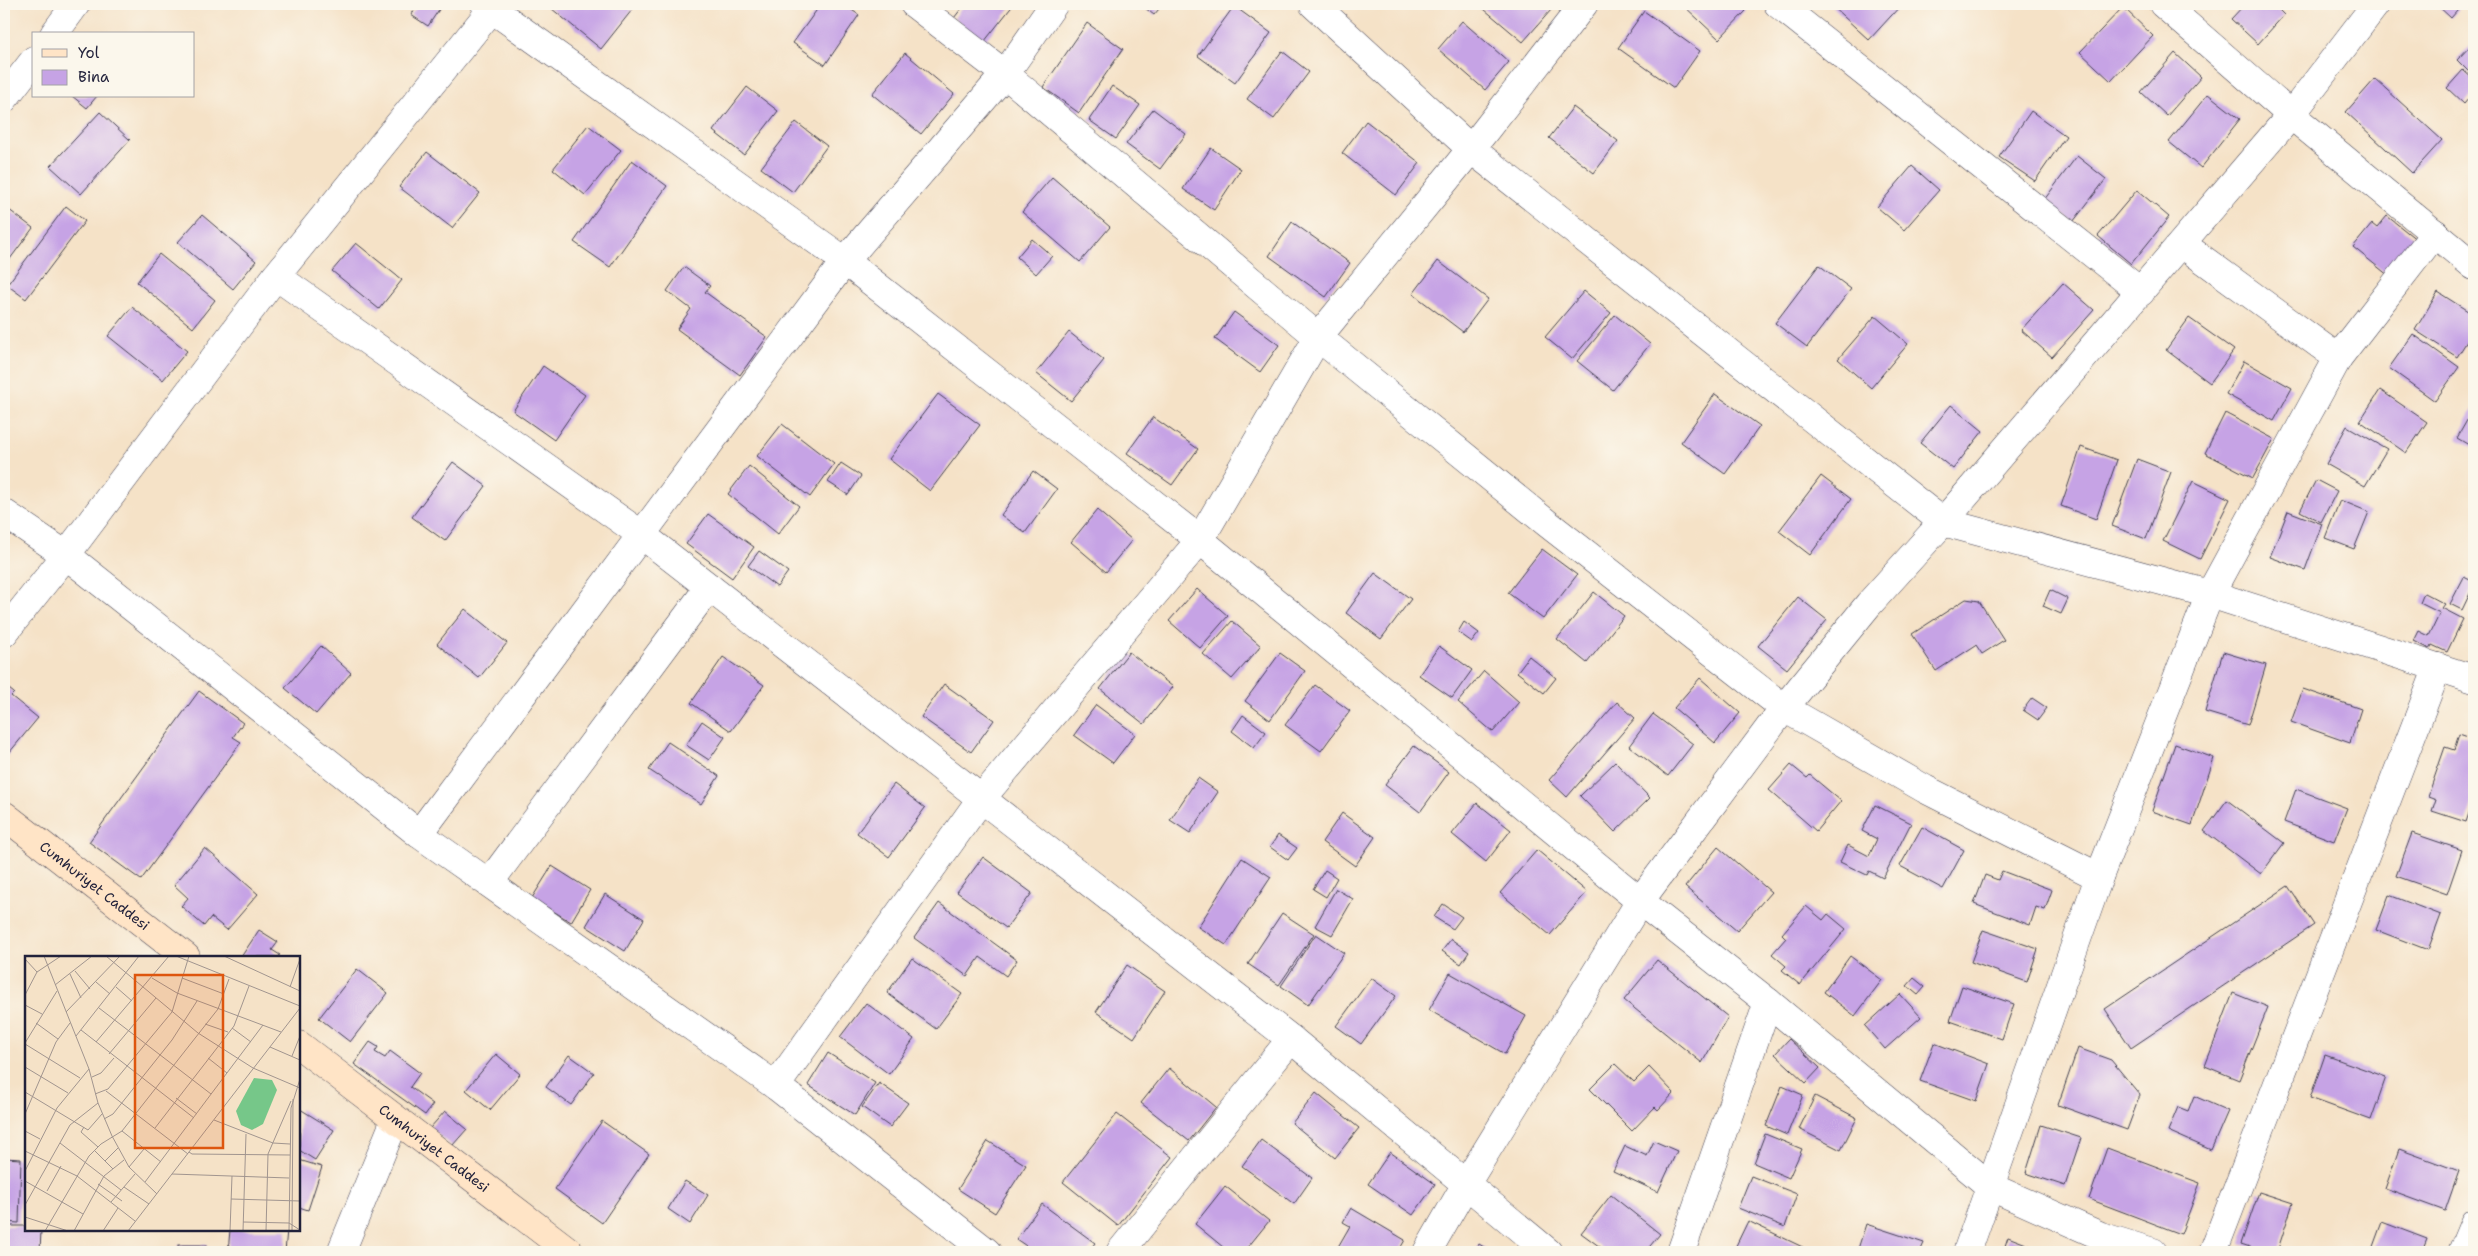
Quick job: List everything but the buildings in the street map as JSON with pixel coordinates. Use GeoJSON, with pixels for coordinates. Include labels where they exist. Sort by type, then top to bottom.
{"type":"FeatureCollection","features":[{"type":"Feature","properties":{"kind":"main road","name":"Cumhuriyet Caddesi"},"geometry":{"type":"LineString","coordinates":[[4,815],[185,956]]}},
{"type":"Feature","properties":{"kind":"main road","name":"Cumhuriyet Caddesi"},"geometry":{"type":"LineString","coordinates":[[300,1046],[570,1252]]}},
{"type":"Feature","properties":{"kind":"street"},"geometry":{"type":"LineString","coordinates":[[55,32],[76,4]]}},
{"type":"Feature","properties":{"kind":"street"},"geometry":{"type":"LineString","coordinates":[[914,4],[1005,74],[1318,337],[1548,524],[1784,708],[1925,789],[2099,876]]}},
{"type":"Feature","properties":{"kind":"street"},"geometry":{"type":"LineString","coordinates":[[419,834],[845,261],[1005,74],[1054,4]]}},
{"type":"Feature","properties":{"kind":"street"},"geometry":{"type":"LineString","coordinates":[[1313,4],[1471,149],[1943,522],[2210,594],[2474,679]]}},
{"type":"Feature","properties":{"kind":"street"},"geometry":{"type":"LineString","coordinates":[[776,1086],[980,799],[1200,540],[1318,337],[1471,149],[1584,4]]}},
{"type":"Feature","properties":{"kind":"street"},"geometry":{"type":"LineString","coordinates":[[1778,4],[2142,292]]}},
{"type":"Feature","properties":{"kind":"street"},"geometry":{"type":"LineString","coordinates":[[2163,4],[2291,115],[2474,266]]}},
{"type":"Feature","properties":{"kind":"street"},"geometry":{"type":"LineString","coordinates":[[1427,1252],[1466,1184],[1640,901],[1784,708],[1869,604],[1943,522],[2142,292],[2291,115],[2376,4]]}},
{"type":"Feature","properties":{"kind":"street"},"geometry":{"type":"LineString","coordinates":[[4,633],[66,555],[276,276],[491,6],[845,261],[1200,540],[1640,901],[1768,1002],[1991,1187],[2101,1236],[2153,1252]]}},
{"type":"Feature","properties":{"kind":"street"},"geometry":{"type":"LineString","coordinates":[[4,99],[32,63]]}},
{"type":"Feature","properties":{"kind":"street"},"geometry":{"type":"LineString","coordinates":[[1967,1252],[2099,876],[2210,594],[2338,358],[2435,234]]}},
{"type":"Feature","properties":{"kind":"street"},"geometry":{"type":"LineString","coordinates":[[2182,244],[2338,358]]}},
{"type":"Feature","properties":{"kind":"street"},"geometry":{"type":"LineString","coordinates":[[276,276],[642,535],[1290,1039],[1548,1252]]}},
{"type":"Feature","properties":{"kind":"street"},"geometry":{"type":"LineString","coordinates":[[4,513],[66,555],[419,834],[776,1086],[987,1252]]}},
{"type":"Feature","properties":{"kind":"street"},"geometry":{"type":"LineString","coordinates":[[489,883],[709,587]]}},
{"type":"Feature","properties":{"kind":"street"},"geometry":{"type":"LineString","coordinates":[[2213,1252],[2438,667]]}},
{"type":"Feature","properties":{"kind":"street"},"geometry":{"type":"LineString","coordinates":[[1681,1252],[1768,1002]]}},
{"type":"Feature","properties":{"kind":"street"},"geometry":{"type":"LineString","coordinates":[[1120,1252],[1290,1039]]}},
{"type":"Feature","properties":{"kind":"street"},"geometry":{"type":"LineString","coordinates":[[341,1252],[395,1120]]}},
{"type":"Feature","properties":{"kind":"street"},"geometry":{"type":"LineString","coordinates":[[2462,1252],[2474,1223]]}}]}
